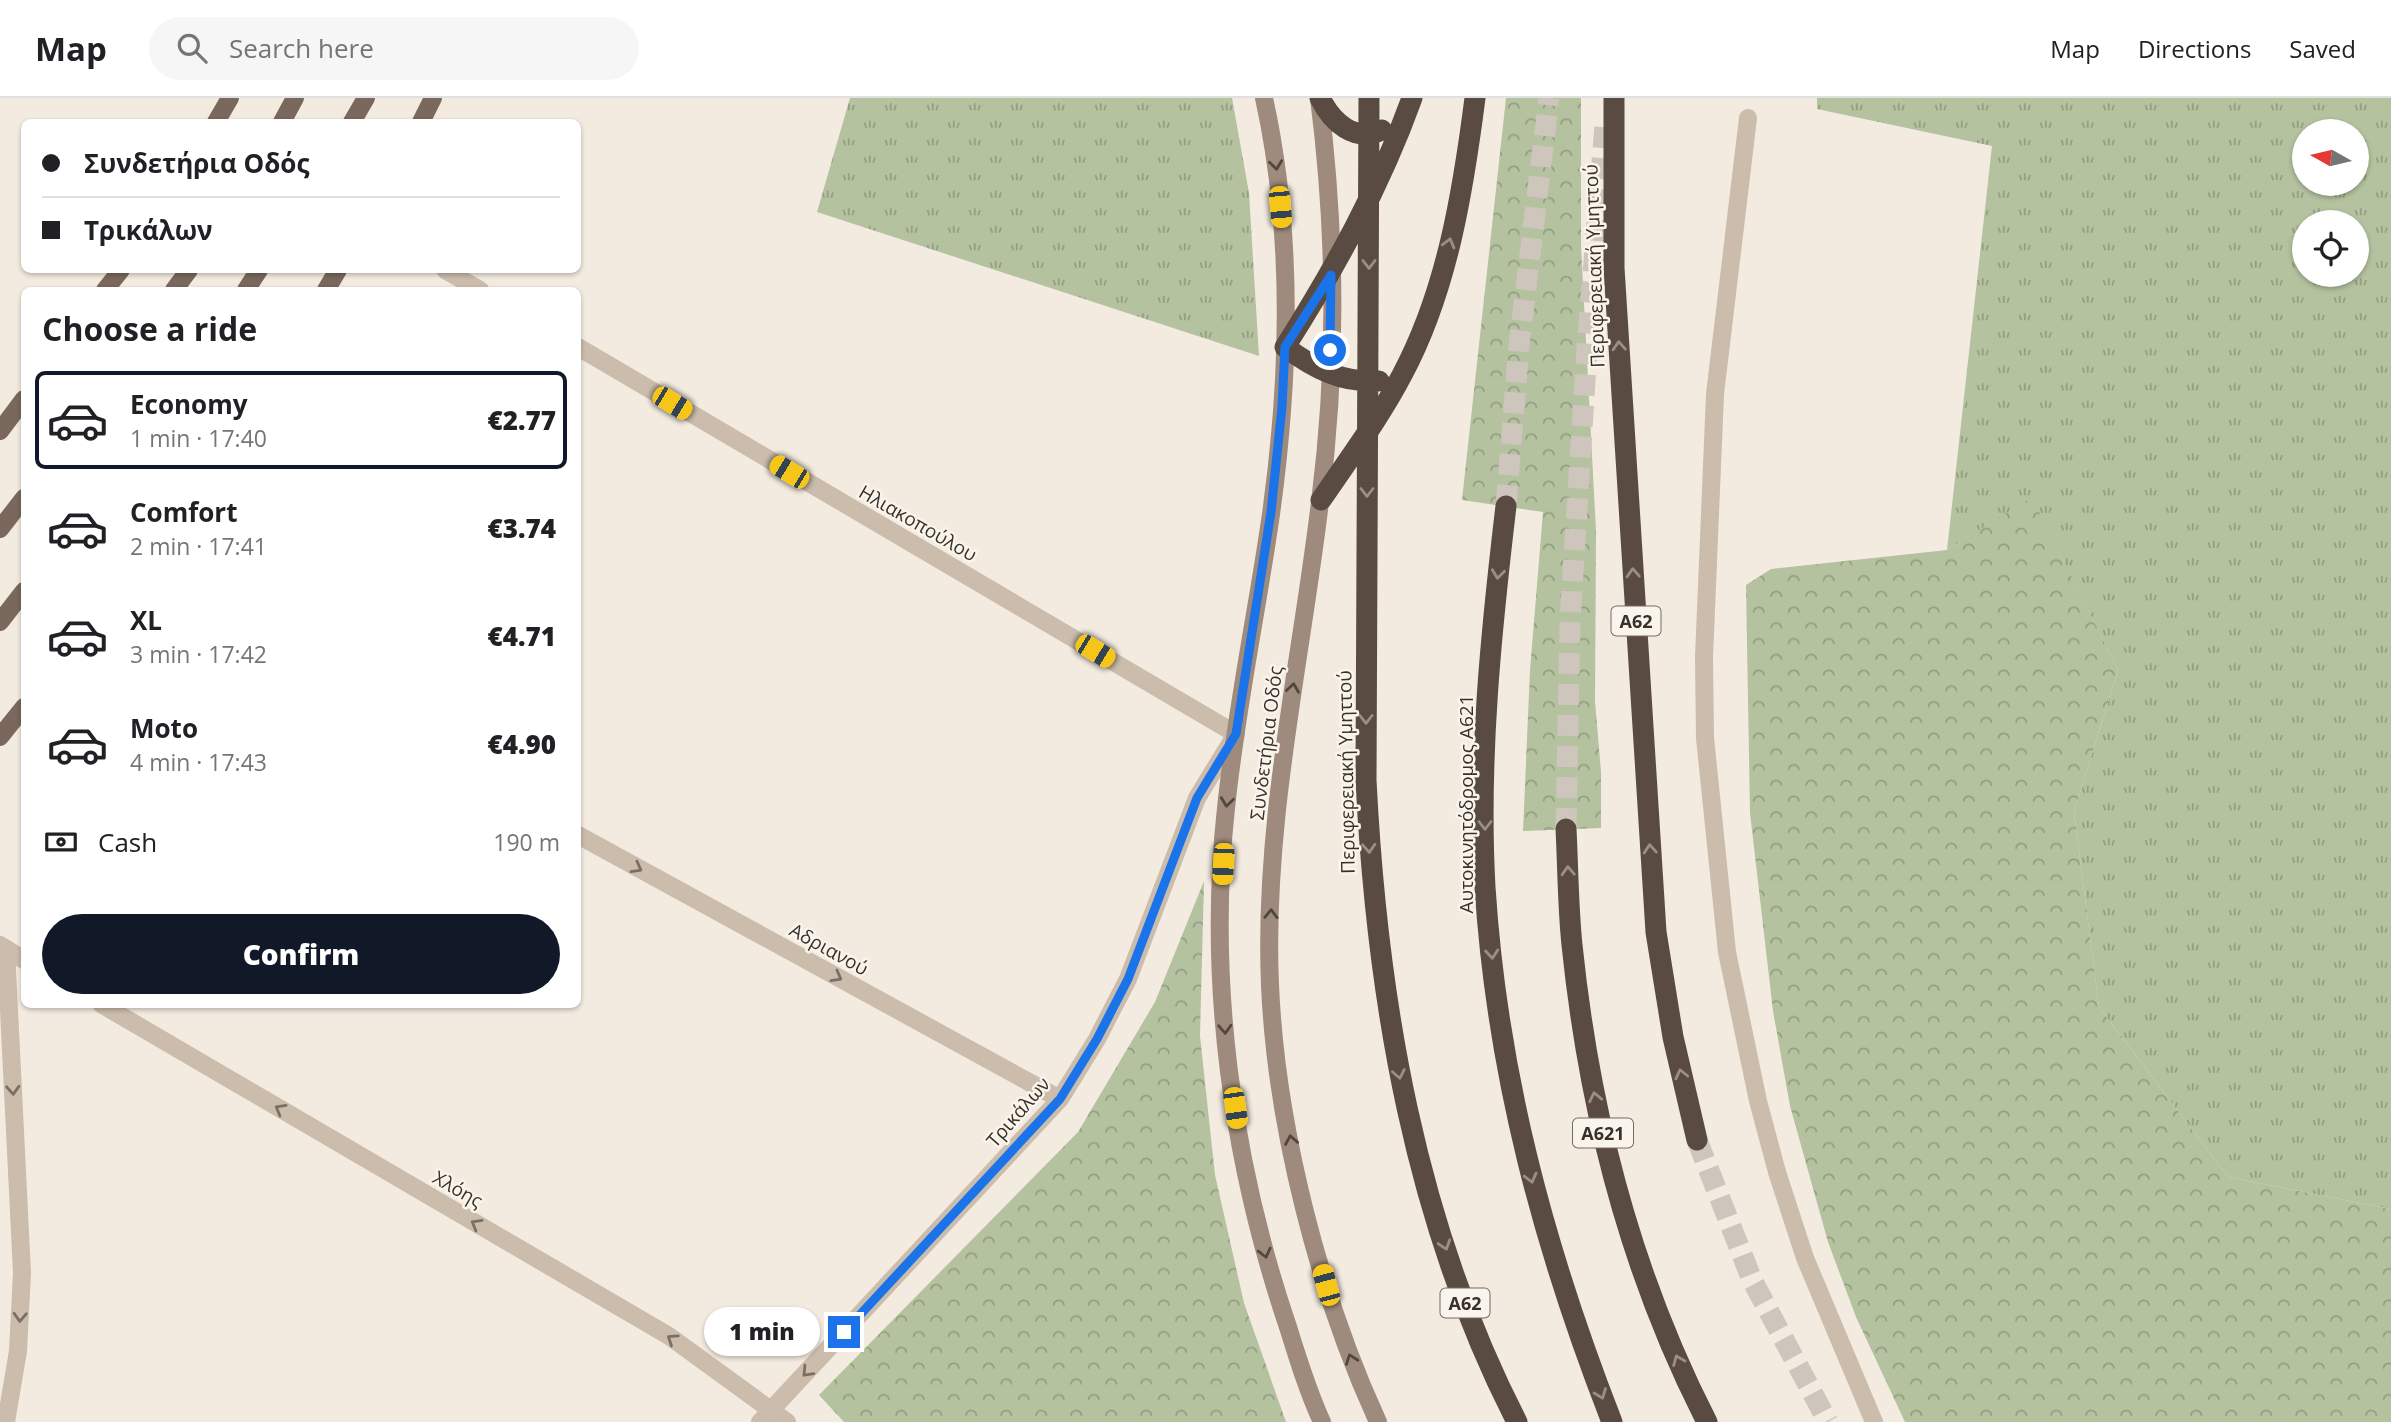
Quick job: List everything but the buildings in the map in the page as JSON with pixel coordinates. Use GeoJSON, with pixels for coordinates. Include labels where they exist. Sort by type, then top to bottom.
{"type":"FeatureCollection","features":[{"type":"Feature","properties":{"kind":"highway"},"geometry":{"type":"LineString","coordinates":[[1320,98],[1333,119],[1352,132],[1364,134],[1384,129],[1398,117],[1412,98]]}},
{"type":"Feature","properties":{"kind":"highway","name":"Περιφερειακή Υμηττού"},"geometry":{"type":"LineString","coordinates":[[1369,98],[1366,780],[1373,894],[1383,982],[1400,1082],[1424,1180],[1460,1288],[1517,1422]]}},
{"type":"Feature","properties":{"kind":"highway"},"geometry":{"type":"LineString","coordinates":[[1402,376],[1366,382],[1330,375],[1285,347],[1331,275],[1395,147],[1412,98]]}},
{"type":"Feature","properties":{"kind":"highway"},"geometry":{"type":"LineString","coordinates":[[1321,500],[1402,376],[1420,337],[1451,239],[1465,170],[1475,98]]}},
{"type":"Feature","properties":{"kind":"highway","name":"Περιφερειακή Υμηττού"},"geometry":{"type":"LineString","coordinates":[[1614,98],[1614,268],[1656,932],[1672,1037],[1697,1140]]}},
{"type":"Feature","properties":{"kind":"highway","name":"Αυτοκινητόδρομος Α621"},"geometry":{"type":"LineString","coordinates":[[1506,506],[1492,632],[1484,759],[1485,886],[1496,999],[1515,1112],[1542,1223],[1577,1332],[1612,1422]]}},
{"type":"Feature","properties":{"kind":"highway","name":"Α621"},"geometry":{"type":"LineString","coordinates":[[1566,829],[1572,943],[1585,1045],[1611,1169],[1644,1279],[1688,1385],[1707,1422]]}},
{"type":"Feature","properties":{"kind":"main road"},"geometry":{"type":"LineString","coordinates":[[218,119],[230,98]]}},
{"type":"Feature","properties":{"kind":"main road"},"geometry":{"type":"LineString","coordinates":[[284,119],[295,98]]}},
{"type":"Feature","properties":{"kind":"main road"},"geometry":{"type":"LineString","coordinates":[[354,119],[366,98]]}},
{"type":"Feature","properties":{"kind":"main road"},"geometry":{"type":"LineString","coordinates":[[422,119],[433,98]]}},
{"type":"Feature","properties":{"kind":"main road","name":"Συνδετήρια Οδός"},"geometry":{"type":"LineString","coordinates":[[1264,98],[1273,141],[1282,229],[1285,347],[1282,407],[1271,512],[1226,810],[1220,918],[1226,1042],[1253,1204],[1273,1284],[1322,1422]]}},
{"type":"Feature","properties":{"kind":"main road","name":"Συνδετήρια Οδός"},"geometry":{"type":"LineString","coordinates":[[1320,98],[1330,205],[1330,375],[1321,500],[1278,808],[1271,896],[1270,985],[1277,1058],[1299,1186],[1333,1310],[1378,1422]]}},
{"type":"Feature","properties":{"kind":"main road"},"geometry":{"type":"LineString","coordinates":[[107,287],[119,273]]}},
{"type":"Feature","properties":{"kind":"main road"},"geometry":{"type":"LineString","coordinates":[[176,287],[188,273]]}},
{"type":"Feature","properties":{"kind":"main road"},"geometry":{"type":"LineString","coordinates":[[0,430],[21,403]]}},
{"type":"Feature","properties":{"kind":"main road"},"geometry":{"type":"LineString","coordinates":[[0,529],[21,502]]}},
{"type":"Feature","properties":{"kind":"main road"},"geometry":{"type":"LineString","coordinates":[[0,622],[21,595]]}},
{"type":"Feature","properties":{"kind":"main road"},"geometry":{"type":"LineString","coordinates":[[0,737],[21,711]]}},
{"type":"Feature","properties":{"kind":"street"},"geometry":{"type":"LineString","coordinates":[[1748,118],[1715,394],[1705,631],[1704,738],[1727,952],[1758,1101],[1777,1172],[1805,1258],[1874,1422]]}},
{"type":"Feature","properties":{"kind":"street"},"geometry":{"type":"LineString","coordinates":[[450,273],[475,287]]}},
{"type":"Feature","properties":{"kind":"street","name":"Ηλιακοπούλου"},"geometry":{"type":"LineString","coordinates":[[581,349],[1236,734]]}},
{"type":"Feature","properties":{"kind":"street","name":"Τρικάλων"},"geometry":{"type":"LineString","coordinates":[[766,1416],[1060,1099],[1097,1039],[1128,979],[1197,798],[1236,734]]}},
{"type":"Feature","properties":{"kind":"street","name":"Αδριανού"},"geometry":{"type":"LineString","coordinates":[[581,837],[1060,1099]]}},
{"type":"Feature","properties":{"kind":"street"},"geometry":{"type":"LineString","coordinates":[[3,947],[21,958]]}},
{"type":"Feature","properties":{"kind":"street"},"geometry":{"type":"LineString","coordinates":[[3,947],[22,1273],[18,1351],[6,1422]]}},
{"type":"Feature","properties":{"kind":"street","name":"Χλόης"},"geometry":{"type":"LineString","coordinates":[[108,1008],[669,1336],[766,1416],[787,1422]]}},
{"type":"Feature","properties":{"kind":"green space"},"geometry":{"type":"Polygon","coordinates":[[[850,98],[1232,98],[1249,193],[1259,356],[817,212],[850,98]]]}},
{"type":"Feature","properties":{"kind":"green space"},"geometry":{"type":"Polygon","coordinates":[[[1506,98],[1581,98],[1581,246],[1596,531],[1595,701],[1601,772],[1601,828],[1523,831],[1530,670],[1543,512],[1462,500],[1506,98]]]}},
{"type":"Feature","properties":{"kind":"green space"},"geometry":{"type":"Polygon","coordinates":[[[1817,98],[2391,98],[2391,1209],[2228,1177],[2099,1007],[2074,812],[2118,670],[2032,498],[1947,550],[1992,146],[1817,109],[1817,98]]]}},
{"type":"Feature","properties":{"kind":"green space"},"geometry":{"type":"Polygon","coordinates":[[[2032,497],[2118,670],[2074,812],[2099,1007],[2228,1177],[2391,1209],[2391,1422],[1905,1422],[1856,1317],[1828,1242],[1790,1106],[1773,1011],[1750,813],[1746,585],[1771,569],[1947,550],[2032,497]]]}},
{"type":"Feature","properties":{"kind":"green space"},"geometry":{"type":"Polygon","coordinates":[[[1204,881],[1200,1036],[1215,1175],[1244,1303],[1286,1422],[844,1422],[819,1395],[1078,1132],[1155,1002],[1204,881]]]}},
{"type":"Feature","properties":{"kind":"tunnel"},"geometry":{"type":"LineString","coordinates":[[1506,506],[1519,345],[1549,98]]}},
{"type":"Feature","properties":{"kind":"tunnel"},"geometry":{"type":"LineString","coordinates":[[1566,829],[1570,621],[1587,348],[1605,125]]}},
{"type":"Feature","properties":{"kind":"tunnel"},"geometry":{"type":"LineString","coordinates":[[1697,1140],[1752,1280],[1828,1422]]}},
{"type":"Feature","properties":{"kind":"route"},"geometry":{"type":"LineString","coordinates":[[844,1332],[1060,1099],[1097,1039],[1128,979],[1197,798],[1236,734],[1271,512],[1285,347],[1331,275],[1330,350]]}}]}
